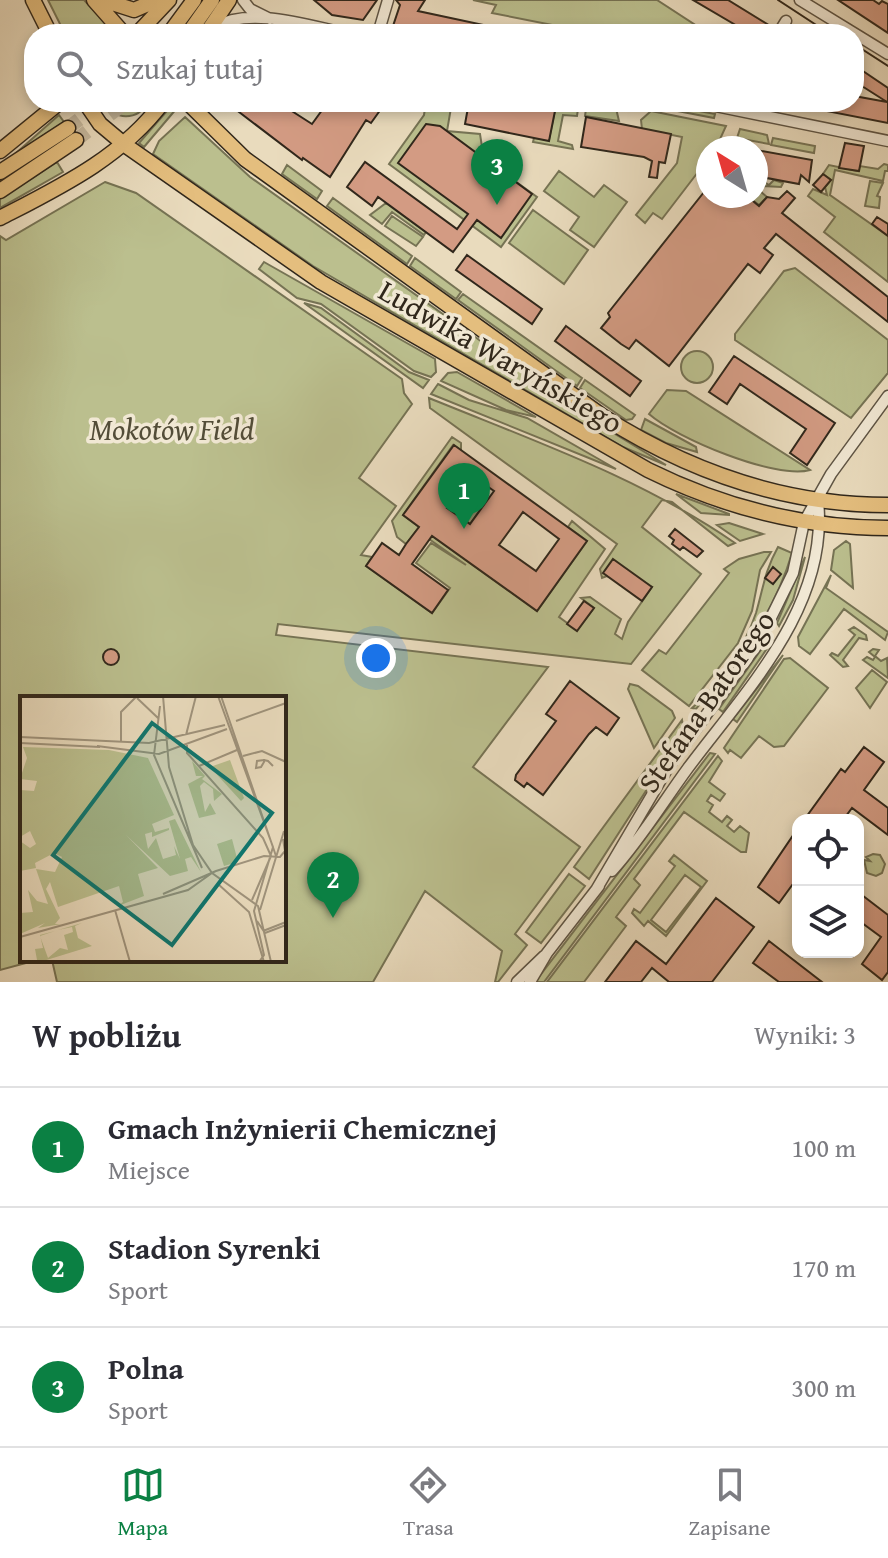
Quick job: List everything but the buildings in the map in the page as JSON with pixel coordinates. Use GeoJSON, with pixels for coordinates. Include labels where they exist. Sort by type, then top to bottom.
{"type":"FeatureCollection","features":[{"type":"Feature","properties":{"kind":"main road"},"geometry":{"type":"LineString","coordinates":[[33,0],[45,24]]}},
{"type":"Feature","properties":{"kind":"main road"},"geometry":{"type":"LineString","coordinates":[[94,0],[115,24]]}},
{"type":"Feature","properties":{"kind":"main road"},"geometry":{"type":"LineString","coordinates":[[103,0],[119,8],[134,10],[157,0]]}},
{"type":"Feature","properties":{"kind":"main road"},"geometry":{"type":"LineString","coordinates":[[146,24],[169,0]]}},
{"type":"Feature","properties":{"kind":"main road"},"geometry":{"type":"LineString","coordinates":[[176,24],[194,0]]}},
{"type":"Feature","properties":{"kind":"main road"},"geometry":{"type":"LineString","coordinates":[[195,24],[212,0]]}},
{"type":"Feature","properties":{"kind":"main road"},"geometry":{"type":"LineString","coordinates":[[212,24],[229,0]]}},
{"type":"Feature","properties":{"kind":"main road"},"geometry":{"type":"LineString","coordinates":[[0,151],[48,112]]}},
{"type":"Feature","properties":{"kind":"main road","name":"Ludwika Waryńskiego"},"geometry":{"type":"LineString","coordinates":[[92,112],[100,124],[125,145],[294,265],[623,457],[709,497],[804,522],[888,528]]}},
{"type":"Feature","properties":{"kind":"main road"},"geometry":{"type":"LineString","coordinates":[[0,218],[99,164],[125,145],[154,112]]}},
{"type":"Feature","properties":{"kind":"main road","name":"Ludwika Waryńskiego"},"geometry":{"type":"LineString","coordinates":[[197,112],[245,159],[627,432],[654,448],[746,485],[818,501],[888,505]]}},
{"type":"Feature","properties":{"kind":"main road"},"geometry":{"type":"LineString","coordinates":[[0,172],[72,134],[0,191]]}},
{"type":"Feature","properties":{"kind":"street"},"geometry":{"type":"LineString","coordinates":[[243,0],[250,9],[270,19]]}},
{"type":"Feature","properties":{"kind":"street"},"geometry":{"type":"LineString","coordinates":[[380,24],[388,0]]}},
{"type":"Feature","properties":{"kind":"street"},"geometry":{"type":"LineString","coordinates":[[800,0],[839,24]]}},
{"type":"Feature","properties":{"kind":"street"},"geometry":{"type":"LineString","coordinates":[[221,24],[232,18],[270,19],[296,24]]}},
{"type":"Feature","properties":{"kind":"street"},"geometry":{"type":"LineString","coordinates":[[864,39],[888,54]]}},
{"type":"Feature","properties":{"kind":"street"},"geometry":{"type":"LineString","coordinates":[[761,112],[888,141]]}},
{"type":"Feature","properties":{"kind":"street"},"geometry":{"type":"LineString","coordinates":[[804,522],[831,474],[888,396]]}},
{"type":"Feature","properties":{"kind":"street","name":"Stefana Batorego"},"geometry":{"type":"LineString","coordinates":[[517,982],[545,955],[625,857],[785,636],[808,583],[821,524],[818,501]]}},
{"type":"Feature","properties":{"kind":"street","name":"Stefana Batorego"},"geometry":{"type":"LineString","coordinates":[[596,890],[698,725],[767,627],[793,573],[804,522]]}},
{"type":"Feature","properties":{"kind":"street"},"geometry":{"type":"LineString","coordinates":[[767,627],[785,636]]}},
{"type":"Feature","properties":{"kind":"street"},"geometry":{"type":"LineString","coordinates":[[698,725],[713,735]]}},
{"type":"Feature","properties":{"kind":"street","name":"Stefana Batorego"},"geometry":{"type":"LineString","coordinates":[[530,982],[545,955]]}},
{"type":"Feature","properties":{"kind":"green space"},"geometry":{"type":"Polygon","coordinates":[[[48,0],[84,0],[107,24],[60,24],[48,0]]]}},
{"type":"Feature","properties":{"kind":"green space"},"geometry":{"type":"Polygon","coordinates":[[[473,0],[657,0],[694,24],[548,24],[492,13],[496,5],[473,0]]]}},
{"type":"Feature","properties":{"kind":"green space"},"geometry":{"type":"Polygon","coordinates":[[[113,112],[139,112],[126,116],[113,112]]]}},
{"type":"Feature","properties":{"kind":"green space"},"geometry":{"type":"Polygon","coordinates":[[[166,112],[174,112],[144,147],[139,143],[166,112]]]}},
{"type":"Feature","properties":{"kind":"green space"},"geometry":{"type":"Polygon","coordinates":[[[424,112],[450,112],[447,131],[480,134],[482,147],[490,153],[486,160],[537,197],[501,247],[389,164],[424,112]]]}},
{"type":"Feature","properties":{"kind":"green space"},"geometry":{"type":"Polygon","coordinates":[[[555,112],[578,112],[577,116],[563,115],[558,141],[572,145],[573,149],[533,142],[534,138],[549,140],[555,112]]]}},
{"type":"Feature","properties":{"kind":"green space"},"geometry":{"type":"Polygon","coordinates":[[[586,112],[617,112],[619,121],[585,116],[586,112]]]}},
{"type":"Feature","properties":{"kind":"green space"},"geometry":{"type":"Polygon","coordinates":[[[650,112],[726,126],[721,136],[696,136],[696,175],[662,219],[653,213],[645,223],[636,215],[677,163],[682,137],[642,129],[641,120],[650,112]]]}},
{"type":"Feature","properties":{"kind":"green space"},"geometry":{"type":"Polygon","coordinates":[[[683,112],[715,114],[714,118],[683,112]]]}},
{"type":"Feature","properties":{"kind":"green space"},"geometry":{"type":"Polygon","coordinates":[[[59,115],[64,122],[15,154],[59,115]]]}},
{"type":"Feature","properties":{"kind":"green space"},"geometry":{"type":"Polygon","coordinates":[[[185,117],[250,177],[592,420],[666,465],[623,447],[313,266],[153,154],[159,141],[185,117]]]}},
{"type":"Feature","properties":{"kind":"green space"},"geometry":{"type":"Polygon","coordinates":[[[740,129],[767,136],[738,136],[740,129]]]}},
{"type":"Feature","properties":{"kind":"green space"},"geometry":{"type":"Polygon","coordinates":[[[773,138],[815,146],[814,153],[771,145],[773,138]]]}},
{"type":"Feature","properties":{"kind":"green space"},"geometry":{"type":"Polygon","coordinates":[[[57,162],[63,172],[0,208],[0,199],[57,162]]]}},
{"type":"Feature","properties":{"kind":"green space"},"geometry":{"type":"Polygon","coordinates":[[[884,164],[888,165],[888,171],[885,171],[883,181],[835,170],[830,195],[888,236],[888,282],[824,232],[835,217],[808,196],[813,189],[827,195],[825,187],[831,180],[823,174],[829,165],[858,171],[860,166],[878,169],[884,164]]]}},
{"type":"Feature","properties":{"kind":"green space"},"geometry":{"type":"Polygon","coordinates":[[[287,165],[322,191],[317,199],[282,174],[287,165]]]}},
{"type":"Feature","properties":{"kind":"green space"},"geometry":{"type":"Polygon","coordinates":[[[559,171],[594,197],[604,185],[627,202],[594,247],[570,230],[579,217],[544,191],[559,171]]]}},
{"type":"Feature","properties":{"kind":"green space"},"geometry":{"type":"Polygon","coordinates":[[[774,180],[783,183],[781,187],[768,184],[774,180]]]}},
{"type":"Feature","properties":{"kind":"green space"},"geometry":{"type":"Polygon","coordinates":[[[870,181],[883,183],[877,196],[880,197],[879,208],[865,206],[870,181]]]}},
{"type":"Feature","properties":{"kind":"green space","name":"Mokotów Field"},"geometry":{"type":"Polygon","coordinates":[[[105,182],[136,193],[402,379],[404,393],[412,404],[359,478],[396,506],[361,555],[372,557],[366,566],[432,613],[450,588],[416,563],[431,543],[466,565],[429,539],[428,533],[537,611],[587,541],[568,527],[572,521],[605,549],[559,617],[577,630],[594,608],[581,598],[590,597],[621,619],[615,634],[622,639],[628,622],[652,587],[607,576],[602,578],[600,569],[617,544],[430,408],[429,398],[586,462],[665,501],[662,500],[642,527],[701,574],[631,664],[278,624],[276,635],[548,667],[473,767],[580,847],[515,934],[527,945],[498,982],[495,982],[502,951],[425,891],[373,982],[57,982],[52,962],[286,962],[286,696],[20,696],[20,962],[30,962],[0,970],[0,236],[6,240],[105,182]]]}},
{"type":"Feature","properties":{"kind":"green space"},"geometry":{"type":"Polygon","coordinates":[[[333,198],[412,256],[407,264],[327,206],[333,198]]]}},
{"type":"Feature","properties":{"kind":"green space"},"geometry":{"type":"Polygon","coordinates":[[[386,203],[426,232],[424,235],[392,212],[382,224],[370,215],[386,203]]]}},
{"type":"Feature","properties":{"kind":"green space"},"geometry":{"type":"Polygon","coordinates":[[[533,210],[588,250],[564,284],[509,243],[533,210]]]}},
{"type":"Feature","properties":{"kind":"green space"},"geometry":{"type":"Polygon","coordinates":[[[392,216],[423,237],[416,246],[385,226],[392,216]]]}},
{"type":"Feature","properties":{"kind":"green space"},"geometry":{"type":"Polygon","coordinates":[[[415,258],[461,292],[456,299],[410,266],[415,258]]]}},
{"type":"Feature","properties":{"kind":"green space"},"geometry":{"type":"Polygon","coordinates":[[[264,262],[435,359],[436,372],[431,377],[414,371],[321,304],[297,298],[259,269],[264,262]]]}},
{"type":"Feature","properties":{"kind":"green space"},"geometry":{"type":"Polygon","coordinates":[[[795,268],[888,340],[888,373],[851,418],[735,340],[735,334],[784,271],[795,268]]]}},
{"type":"Feature","properties":{"kind":"green space"},"geometry":{"type":"Polygon","coordinates":[[[463,294],[582,378],[577,386],[458,300],[463,294]]]}},
{"type":"Feature","properties":{"kind":"green space"},"geometry":{"type":"Polygon","coordinates":[[[304,303],[321,308],[409,372],[429,380],[423,388],[304,303]]]}},
{"type":"Feature","properties":{"kind":"green space"},"geometry":{"type":"Polygon","coordinates":[[[697,351],[708,356],[713,367],[708,378],[697,383],[686,378],[681,367],[686,356],[697,351]]]}},
{"type":"Feature","properties":{"kind":"green space"},"geometry":{"type":"Polygon","coordinates":[[[457,372],[536,417],[506,410],[441,381],[448,373],[457,372]]]}},
{"type":"Feature","properties":{"kind":"green space"},"geometry":{"type":"Polygon","coordinates":[[[585,380],[635,415],[632,419],[626,420],[580,388],[585,380]]]}},
{"type":"Feature","properties":{"kind":"green space"},"geometry":{"type":"Polygon","coordinates":[[[438,384],[469,400],[527,418],[616,469],[431,394],[438,384]]]}},
{"type":"Feature","properties":{"kind":"green space"},"geometry":{"type":"Polygon","coordinates":[[[667,390],[686,391],[810,470],[774,469],[751,463],[703,445],[662,424],[649,414],[667,390]]]}},
{"type":"Feature","properties":{"kind":"green space"},"geometry":{"type":"Polygon","coordinates":[[[645,419],[696,447],[697,452],[666,443],[641,430],[645,419]]]}},
{"type":"Feature","properties":{"kind":"green space"},"geometry":{"type":"Polygon","coordinates":[[[452,437],[461,443],[461,450],[453,445],[403,515],[419,527],[406,544],[397,537],[392,521],[452,437]]]}},
{"type":"Feature","properties":{"kind":"green space"},"geometry":{"type":"Polygon","coordinates":[[[676,494],[729,514],[729,515],[701,513],[676,494]]]}},
{"type":"Feature","properties":{"kind":"green space"},"geometry":{"type":"Polygon","coordinates":[[[470,498],[483,506],[470,524],[458,515],[470,498]]]}},
{"type":"Feature","properties":{"kind":"green space"},"geometry":{"type":"Polygon","coordinates":[[[683,511],[699,520],[735,543],[728,546],[683,511]]]}},
{"type":"Feature","properties":{"kind":"green space"},"geometry":{"type":"Polygon","coordinates":[[[729,523],[763,534],[740,541],[717,525],[729,523]]]}},
{"type":"Feature","properties":{"kind":"green space"},"geometry":{"type":"Polygon","coordinates":[[[846,541],[850,544],[853,588],[831,570],[834,550],[846,541]]]}},
{"type":"Feature","properties":{"kind":"green space"},"geometry":{"type":"Polygon","coordinates":[[[778,547],[792,553],[768,612],[708,700],[705,698],[696,709],[692,708],[721,677],[745,639],[778,547]]]}},
{"type":"Feature","properties":{"kind":"green space"},"geometry":{"type":"Polygon","coordinates":[[[771,552],[760,570],[752,611],[738,643],[689,706],[642,670],[659,650],[666,654],[729,573],[724,569],[739,559],[771,552]]]}},
{"type":"Feature","properties":{"kind":"green space"},"geometry":{"type":"Polygon","coordinates":[[[805,557],[793,600],[779,626],[777,623],[805,557]]]}},
{"type":"Feature","properties":{"kind":"green space"},"geometry":{"type":"Polygon","coordinates":[[[831,575],[826,588],[888,632],[885,640],[844,609],[810,654],[799,646],[798,637],[831,575]]]}},
{"type":"Feature","properties":{"kind":"green space"},"geometry":{"type":"Polygon","coordinates":[[[854,627],[866,635],[867,640],[859,638],[843,660],[848,666],[843,667],[830,655],[838,656],[855,635],[849,630],[854,627]]]}},
{"type":"Feature","properties":{"kind":"green space"},"geometry":{"type":"Polygon","coordinates":[[[770,637],[773,640],[723,712],[719,709],[770,637]]]}},
{"type":"Feature","properties":{"kind":"green space"},"geometry":{"type":"Polygon","coordinates":[[[879,650],[875,656],[881,661],[887,658],[888,678],[863,660],[867,657],[873,660],[875,657],[869,652],[879,650]]]}},
{"type":"Feature","properties":{"kind":"green space"},"geometry":{"type":"Polygon","coordinates":[[[783,655],[737,722],[733,719],[783,655]]]}},
{"type":"Feature","properties":{"kind":"green space"},"geometry":{"type":"Polygon","coordinates":[[[790,658],[828,688],[784,746],[774,747],[759,736],[741,758],[730,750],[728,753],[724,748],[784,659],[790,658]]]}},
{"type":"Feature","properties":{"kind":"green space"},"geometry":{"type":"Polygon","coordinates":[[[872,670],[887,682],[870,708],[856,688],[872,670]]]}},
{"type":"Feature","properties":{"kind":"green space"},"geometry":{"type":"Polygon","coordinates":[[[630,684],[638,686],[672,711],[675,718],[654,748],[628,689],[630,684]]]}},
{"type":"Feature","properties":{"kind":"green space"},"geometry":{"type":"Polygon","coordinates":[[[682,720],[684,732],[589,879],[574,867],[682,720]]]}},
{"type":"Feature","properties":{"kind":"green space"},"geometry":{"type":"Polygon","coordinates":[[[710,753],[715,754],[544,982],[535,982],[710,753]]]}},
{"type":"Feature","properties":{"kind":"green space"},"geometry":{"type":"Polygon","coordinates":[[[718,756],[722,761],[709,782],[725,794],[720,801],[711,795],[707,801],[713,805],[709,812],[722,822],[727,816],[732,820],[727,826],[734,832],[740,826],[749,833],[746,852],[741,852],[684,812],[634,879],[640,885],[616,917],[626,926],[584,982],[547,982],[718,756]]]}},
{"type":"Feature","properties":{"kind":"green space"},"geometry":{"type":"Polygon","coordinates":[[[674,855],[707,881],[666,936],[648,921],[644,926],[632,913],[634,909],[640,913],[675,866],[669,861],[674,855]],[[685,875],[651,920],[666,932],[701,887],[685,875]]]}},
{"type":"Feature","properties":{"kind":"green space"},"geometry":{"type":"Polygon","coordinates":[[[880,855],[885,864],[882,873],[876,876],[867,873],[864,860],[870,861],[866,857],[880,855]]]}},
{"type":"Feature","properties":{"kind":"green space"},"geometry":{"type":"Polygon","coordinates":[[[569,874],[585,886],[541,943],[526,932],[569,874]]]}},
{"type":"Feature","properties":{"kind":"tunnel"},"geometry":{"type":"LineString","coordinates":[[68,128],[89,112]]}},
{"type":"Feature","properties":{"kind":"tunnel"},"geometry":{"type":"LineString","coordinates":[[76,140],[113,112]]}},
{"type":"Feature","properties":{"kind":"tram line"},"geometry":{"type":"LineString","coordinates":[[778,0],[815,24]]}},
{"type":"Feature","properties":{"kind":"tram line"},"geometry":{"type":"LineString","coordinates":[[864,50],[888,66]]}},
{"type":"Feature","properties":{"kind":"place","name":"Polna"},"geometry":{"type":"Point","coordinates":[497,205]}},
{"type":"Feature","properties":{"kind":"place","name":"Gmach Inżynierii Chemicznej"},"geometry":{"type":"Point","coordinates":[464,529]}},
{"type":"Feature","properties":{"kind":"place","name":"Stadion Syrenki"},"geometry":{"type":"Point","coordinates":[333,918]}}]}
